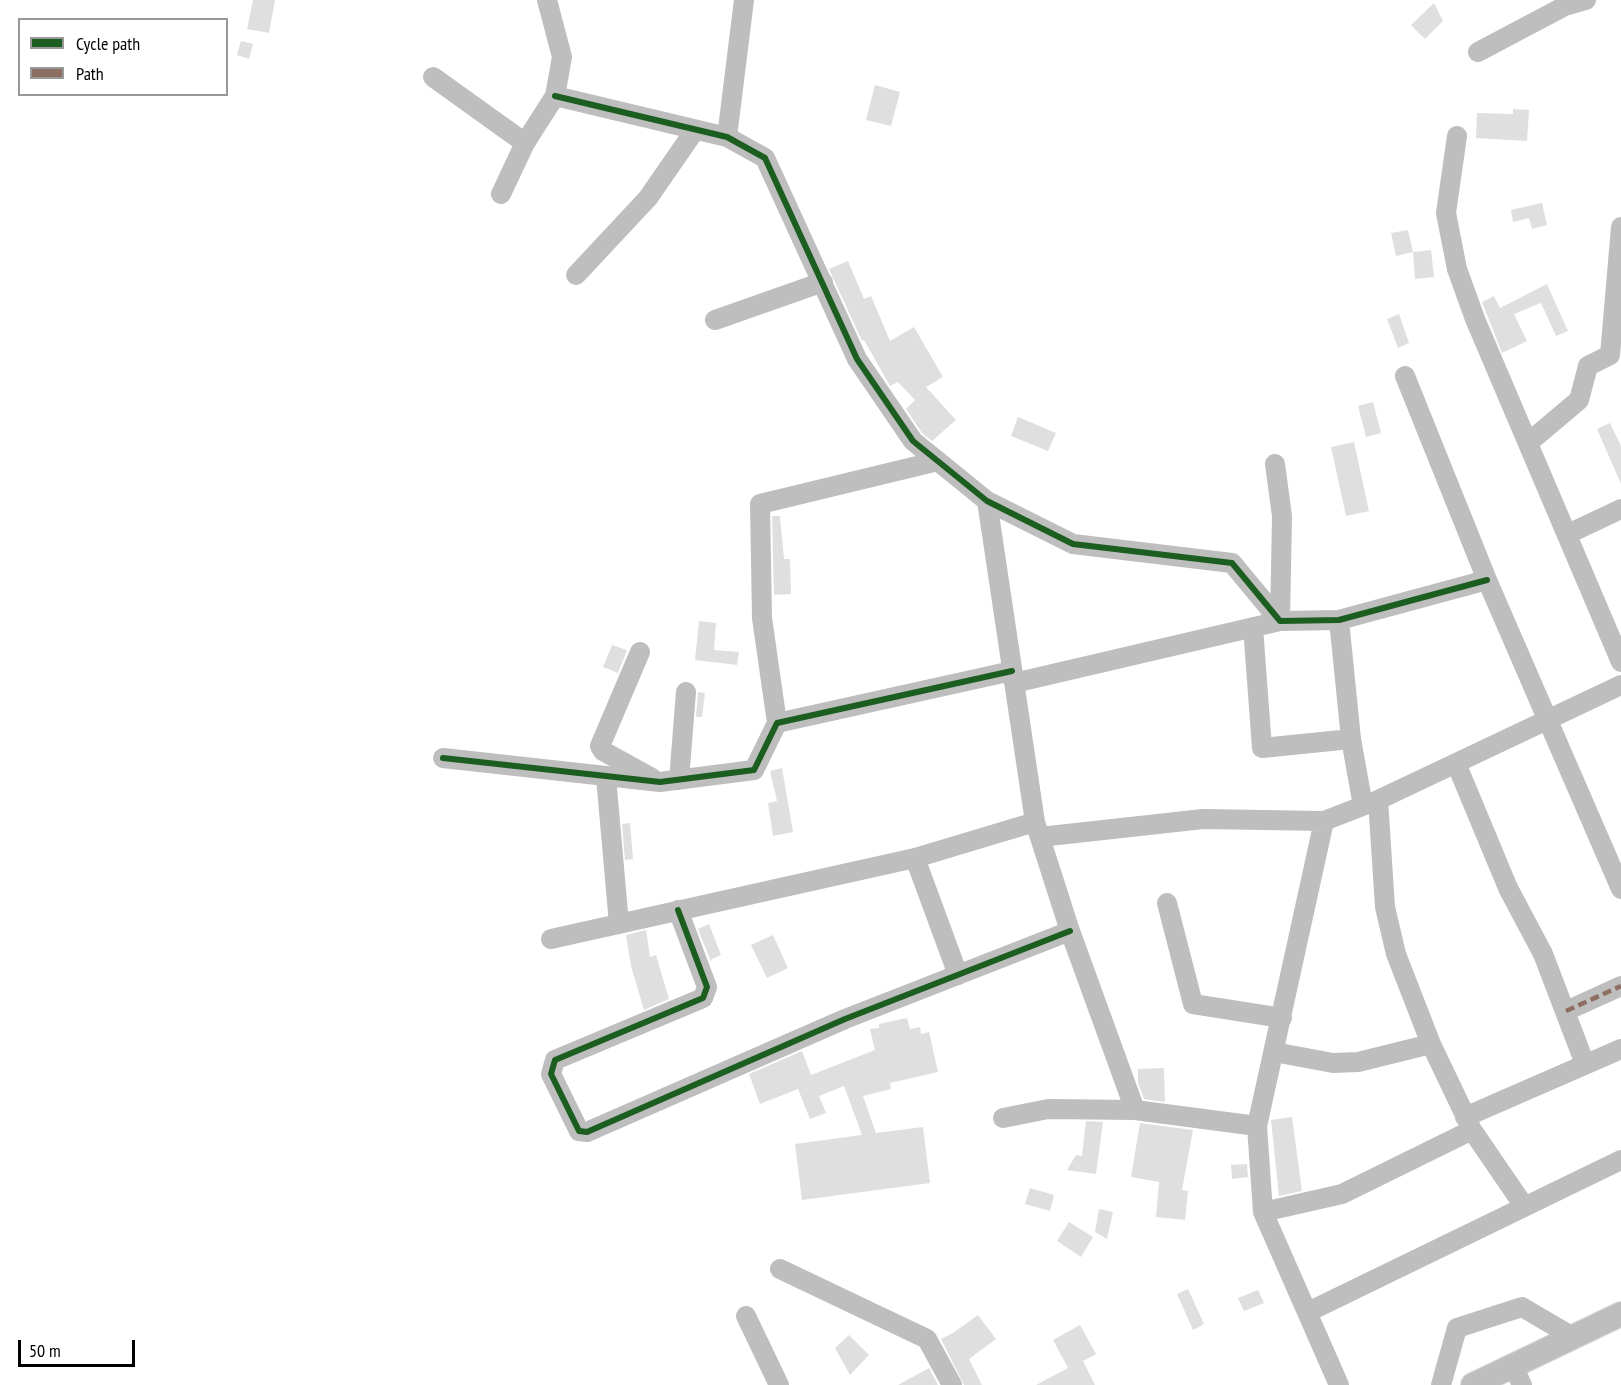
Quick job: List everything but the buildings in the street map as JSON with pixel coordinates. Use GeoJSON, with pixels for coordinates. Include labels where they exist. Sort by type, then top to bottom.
{"type":"FeatureCollection","features":[{"type":"Feature","properties":{"kind":"main road"},"geometry":{"type":"LineString","coordinates":[[1473,1385],[1517,1376],[1573,1337],[1621,1314]]}},
{"type":"Feature","properties":{"kind":"street"},"geometry":{"type":"LineString","coordinates":[[501,194],[525,143],[555,96],[562,57],[547,0]]}},
{"type":"Feature","properties":{"kind":"street"},"geometry":{"type":"LineString","coordinates":[[727,137],[744,0]]}},
{"type":"Feature","properties":{"kind":"street"},"geometry":{"type":"LineString","coordinates":[[1478,52],[1563,3],[1586,0]]}},
{"type":"Feature","properties":{"kind":"street"},"geometry":{"type":"LineString","coordinates":[[433,77],[525,143]]}},
{"type":"Feature","properties":{"kind":"street"},"geometry":{"type":"LineString","coordinates":[[555,96],[727,137],[765,158],[857,359],[913,441],[987,501],[1073,544],[1232,562],[1280,621]]}},
{"type":"Feature","properties":{"kind":"street"},"geometry":{"type":"LineString","coordinates":[[576,275],[648,198],[695,130]]}},
{"type":"Feature","properties":{"kind":"street"},"geometry":{"type":"LineString","coordinates":[[1456,136],[1446,213],[1457,269],[1621,662]]}},
{"type":"Feature","properties":{"kind":"street"},"geometry":{"type":"LineString","coordinates":[[1528,443],[1579,400],[1588,366],[1610,355],[1621,227]]}},
{"type":"Feature","properties":{"kind":"street"},"geometry":{"type":"LineString","coordinates":[[716,320],[823,282]]}},
{"type":"Feature","properties":{"kind":"street"},"geometry":{"type":"LineString","coordinates":[[1406,376],[1488,580],[1621,889]]}},
{"type":"Feature","properties":{"kind":"street"},"geometry":{"type":"LineString","coordinates":[[443,758],[606,777],[670,781],[754,770],[777,723],[762,618],[760,504],[938,461]]}},
{"type":"Feature","properties":{"kind":"street"},"geometry":{"type":"LineString","coordinates":[[1275,464],[1282,516],[1280,621]]}},
{"type":"Feature","properties":{"kind":"street"},"geometry":{"type":"LineString","coordinates":[[987,501],[1037,829],[1070,931],[1135,1110]]}},
{"type":"Feature","properties":{"kind":"street"},"geometry":{"type":"LineString","coordinates":[[1568,534],[1621,509]]}},
{"type":"Feature","properties":{"kind":"street"},"geometry":{"type":"LineString","coordinates":[[777,723],[1013,677],[1280,621],[1339,620],[1488,580]]}},
{"type":"Feature","properties":{"kind":"street"},"geometry":{"type":"LineString","coordinates":[[1339,620],[1351,739],[1370,803],[1385,907],[1396,954],[1431,1044],[1468,1124],[1524,1206]]}},
{"type":"Feature","properties":{"kind":"street"},"geometry":{"type":"LineString","coordinates":[[1253,627],[1262,748],[1351,739]]}},
{"type":"Feature","properties":{"kind":"street"},"geometry":{"type":"LineString","coordinates":[[640,652],[600,746],[603,751],[670,781]]}},
{"type":"Feature","properties":{"kind":"street"},"geometry":{"type":"LineString","coordinates":[[551,939],[1037,829],[1203,819],[1324,822],[1370,803],[1621,685]]}},
{"type":"Feature","properties":{"kind":"street"},"geometry":{"type":"LineString","coordinates":[[670,781],[687,692]]}},
{"type":"Feature","properties":{"kind":"street"},"geometry":{"type":"LineString","coordinates":[[1456,763],[1508,888],[1543,954],[1585,1064]]}},
{"type":"Feature","properties":{"kind":"street"},"geometry":{"type":"LineString","coordinates":[[606,777],[619,924]]}},
{"type":"Feature","properties":{"kind":"street"},"geometry":{"type":"LineString","coordinates":[[1324,822],[1257,1126],[1263,1212],[1339,1385]]}},
{"type":"Feature","properties":{"kind":"street"},"geometry":{"type":"LineString","coordinates":[[915,858],[958,975]]}},
{"type":"Feature","properties":{"kind":"street"},"geometry":{"type":"LineString","coordinates":[[1167,903],[1193,1004],[1281,1018]]}},
{"type":"Feature","properties":{"kind":"street"},"geometry":{"type":"LineString","coordinates":[[678,910],[707,987],[706,994],[703,998],[555,1060],[551,1074],[579,1131],[587,1132],[845,1019],[1070,931]]}},
{"type":"Feature","properties":{"kind":"street"},"geometry":{"type":"LineString","coordinates":[[1566,1011],[1621,986]]}},
{"type":"Feature","properties":{"kind":"street"},"geometry":{"type":"LineString","coordinates":[[1274,1052],[1333,1063],[1358,1062],[1431,1044]]}},
{"type":"Feature","properties":{"kind":"street"},"geometry":{"type":"LineString","coordinates":[[1263,1212],[1342,1194],[1468,1124],[1585,1064],[1621,1049]]}},
{"type":"Feature","properties":{"kind":"street"},"geometry":{"type":"LineString","coordinates":[[1003,1118],[1048,1109],[1135,1110],[1257,1126]]}},
{"type":"Feature","properties":{"kind":"street"},"geometry":{"type":"LineString","coordinates":[[1308,1312],[1621,1160]]}},
{"type":"Feature","properties":{"kind":"street"},"geometry":{"type":"LineString","coordinates":[[780,1269],[927,1339],[952,1385]]}},
{"type":"Feature","properties":{"kind":"street"},"geometry":{"type":"LineString","coordinates":[[1441,1385],[1456,1328],[1522,1307],[1573,1337]]}},
{"type":"Feature","properties":{"kind":"street"},"geometry":{"type":"LineString","coordinates":[[746,1316],[779,1385]]}},
{"type":"Feature","properties":{"kind":"marked path"},"geometry":{"type":"LineString","coordinates":[[1566,1011],[1621,986]]}},
{"type":"Feature","properties":{"kind":"cycle path"},"geometry":{"type":"LineString","coordinates":[[555,96],[727,137],[765,158],[857,359],[913,441],[987,501],[1073,544],[1232,563],[1280,621],[1339,620],[1487,580]]}},
{"type":"Feature","properties":{"kind":"cycle path"},"geometry":{"type":"LineString","coordinates":[[443,758],[660,782],[754,770],[777,723],[1012,671]]}},
{"type":"Feature","properties":{"kind":"cycle path"},"geometry":{"type":"LineString","coordinates":[[678,910],[707,987],[703,998],[555,1060],[551,1074],[579,1131],[587,1132],[845,1019],[1070,931]]}}]}
